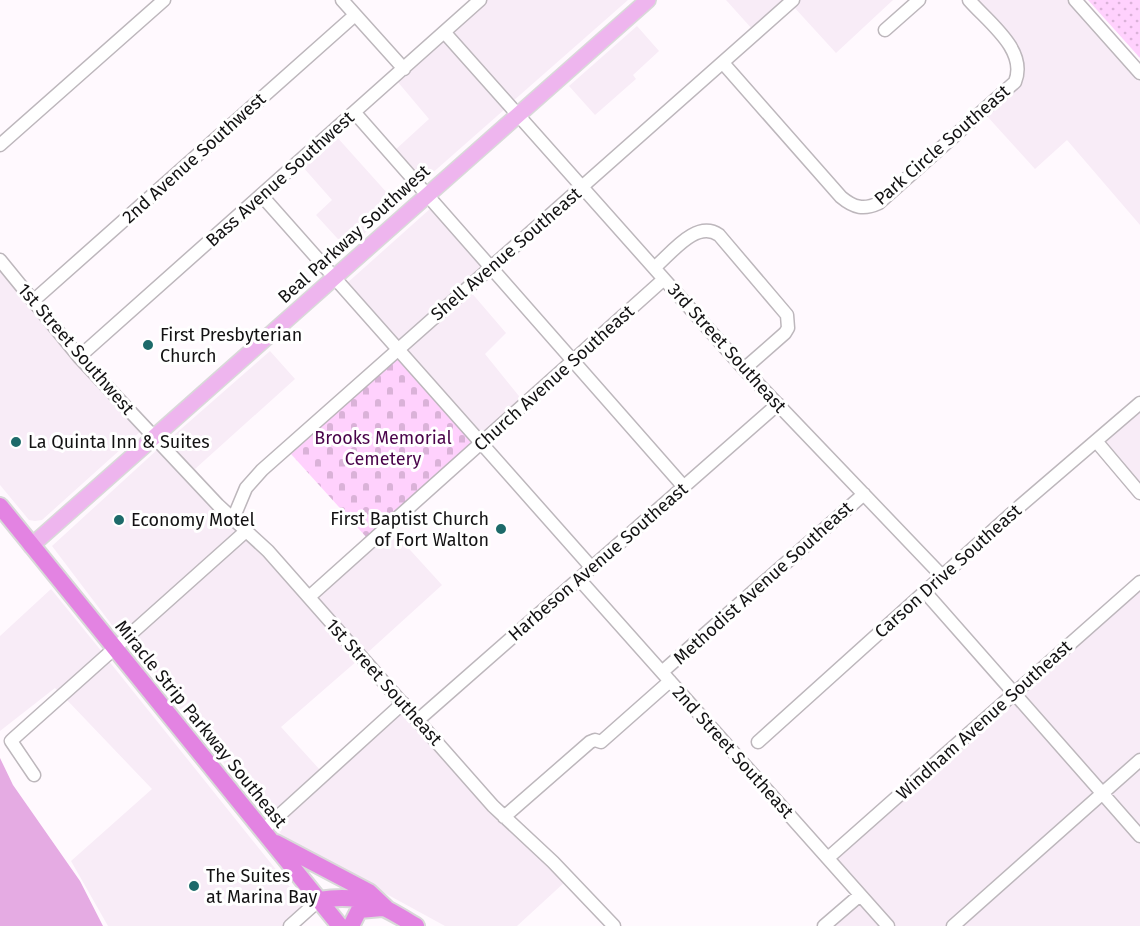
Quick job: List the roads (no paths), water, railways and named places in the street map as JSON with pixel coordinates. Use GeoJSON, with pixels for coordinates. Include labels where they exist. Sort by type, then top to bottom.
{"type":"FeatureCollection","features":[{"type":"Feature","properties":{"kind":"highway","name":"Miracle Strip Parkway Southeast"},"geometry":{"type":"LineString","coordinates":[[0,506],[340,926]]}},
{"type":"Feature","properties":{"kind":"highway"},"geometry":{"type":"LineString","coordinates":[[266,835],[369,892],[386,908]]}},
{"type":"Feature","properties":{"kind":"highway"},"geometry":{"type":"LineString","coordinates":[[319,900],[354,897],[370,900],[416,926]]}},
{"type":"Feature","properties":{"kind":"highway"},"geometry":{"type":"LineString","coordinates":[[351,926],[355,916],[362,909],[386,908]]}},
{"type":"Feature","properties":{"kind":"main road","name":"Beal Parkway Southwest"},"geometry":{"type":"LineString","coordinates":[[31,546],[648,0]]}},
{"type":"Feature","properties":{"kind":"street"},"geometry":{"type":"LineString","coordinates":[[0,145],[164,0]]}},
{"type":"Feature","properties":{"kind":"street"},"geometry":{"type":"LineString","coordinates":[[342,0],[404,69]]}},
{"type":"Feature","properties":{"kind":"street","name":"Bass Avenue Southwest"},"geometry":{"type":"LineString","coordinates":[[79,357],[480,0]]}},
{"type":"Feature","properties":{"kind":"street","name":"Shell Avenue Southeast"},"geometry":{"type":"LineString","coordinates":[[233,519],[246,488],[262,470],[793,0]]}},
{"type":"Feature","properties":{"kind":"street","name":"Park Circle Southeast"},"geometry":{"type":"LineString","coordinates":[[723,63],[841,197],[857,207],[870,207],[879,202],[1015,82],[1019,70],[1016,54],[969,0]]}},
{"type":"Feature","properties":{"kind":"street"},"geometry":{"type":"LineString","coordinates":[[1075,0],[1140,73]]}},
{"type":"Feature","properties":{"kind":"street"},"geometry":{"type":"LineString","coordinates":[[885,30],[913,2]]}},
{"type":"Feature","properties":{"kind":"street","name":"2nd Avenue Southwest"},"geometry":{"type":"LineString","coordinates":[[33,301],[355,15]]}},
{"type":"Feature","properties":{"kind":"street","name":"3rd Street Southeast"},"geometry":{"type":"LineString","coordinates":[[445,33],[744,369],[942,576]]}},
{"type":"Feature","properties":{"kind":"street"},"geometry":{"type":"LineString","coordinates":[[355,113],[684,487]]}},
{"type":"Feature","properties":{"kind":"street"},"geometry":{"type":"LineString","coordinates":[[262,196],[592,568]]}},
{"type":"Feature","properties":{"kind":"street"},"geometry":{"type":"LineString","coordinates":[[654,268],[696,232],[708,230],[719,236],[787,315],[788,328],[785,333],[744,369]]}},
{"type":"Feature","properties":{"kind":"street","name":"1st Street Southwest"},"geometry":{"type":"LineString","coordinates":[[0,260],[79,357],[153,438]]}},
{"type":"Feature","properties":{"kind":"street","name":"Church Avenue Southeast"},"geometry":{"type":"LineString","coordinates":[[309,597],[664,279]]}},
{"type":"Feature","properties":{"kind":"street","name":"Carson Drive Southeast"},"geometry":{"type":"LineString","coordinates":[[758,742],[942,576],[1140,403]]}},
{"type":"Feature","properties":{"kind":"street","name":"Harbeson Avenue Southeast"},"geometry":{"type":"LineString","coordinates":[[418,720],[778,404]]}},
{"type":"Feature","properties":{"kind":"street","name":"1st Street Southeast"},"geometry":{"type":"LineString","coordinates":[[153,438],[268,551],[504,817],[553,862],[606,921],[614,926]]}},
{"type":"Feature","properties":{"kind":"street"},"geometry":{"type":"LineString","coordinates":[[1096,441],[1140,493]]}},
{"type":"Feature","properties":{"kind":"street","name":"Methodist Avenue Southeast"},"geometry":{"type":"LineString","coordinates":[[504,817],[590,741],[601,742],[666,677],[864,494]]}},
{"type":"Feature","properties":{"kind":"street"},"geometry":{"type":"LineString","coordinates":[[34,775],[11,741],[246,531]]}},
{"type":"Feature","properties":{"kind":"street","name":"2nd Street Southeast"},"geometry":{"type":"LineString","coordinates":[[579,579],[888,926]]}},
{"type":"Feature","properties":{"kind":"street","name":"Windham Avenue Southeast"},"geometry":{"type":"LineString","coordinates":[[828,858],[1140,582]]}},
{"type":"Feature","properties":{"kind":"street"},"geometry":{"type":"LineString","coordinates":[[925,592],[1140,836]]}},
{"type":"Feature","properties":{"kind":"street"},"geometry":{"type":"LineString","coordinates":[[266,835],[403,703]]}},
{"type":"Feature","properties":{"kind":"street"},"geometry":{"type":"LineString","coordinates":[[952,926],[1140,760]]}},
{"type":"Feature","properties":{"kind":"street"},"geometry":{"type":"LineString","coordinates":[[824,926],[860,895]]}},
{"type":"Feature","properties":{"kind":"street"},"geometry":{"type":"LineString","coordinates":[[290,926],[319,900]]}},
{"type":"Feature","properties":{"kind":"place","name":"First Presbyterian Church"},"geometry":{"type":"Point","coordinates":[148,345]}},
{"type":"Feature","properties":{"kind":"place","name":"La Quinta Inn & Suites"},"geometry":{"type":"Point","coordinates":[16,442]}},
{"type":"Feature","properties":{"kind":"place","name":"Economy Motel"},"geometry":{"type":"Point","coordinates":[119,520]}},
{"type":"Feature","properties":{"kind":"place","name":"First Baptist Church of Fort Walton"},"geometry":{"type":"Point","coordinates":[501,529]}},
{"type":"Feature","properties":{"kind":"place","name":"The Suites at Marina Bay"},"geometry":{"type":"Point","coordinates":[194,886]}},
{"type":"Feature","properties":{"kind":"park label","name":"Brooks Memorial Cemetery"},"geometry":{"type":"Point","coordinates":[383,448]}}]}
